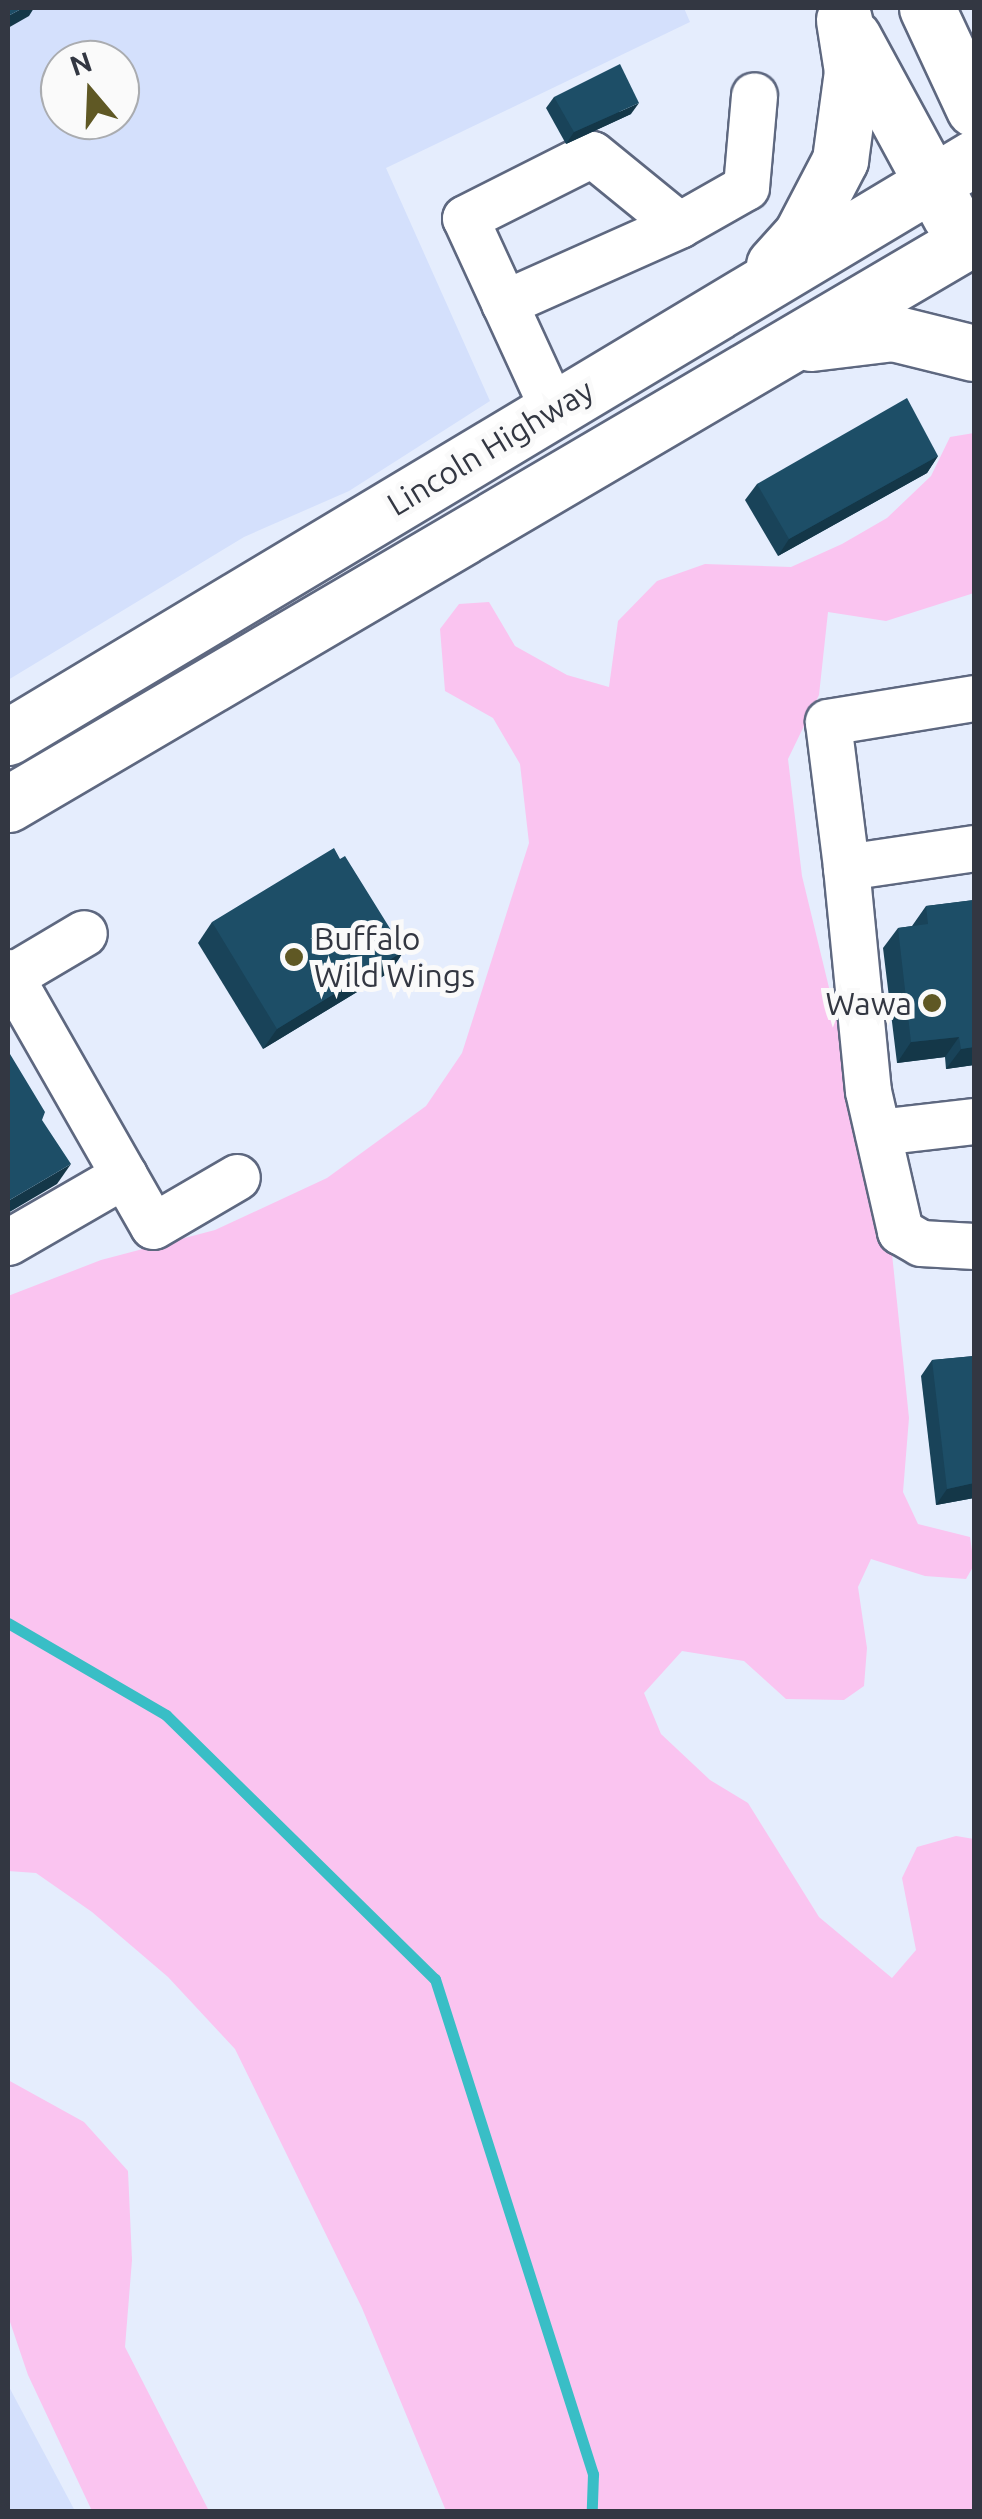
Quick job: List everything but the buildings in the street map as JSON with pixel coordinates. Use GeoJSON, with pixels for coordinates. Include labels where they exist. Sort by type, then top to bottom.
{"type":"FeatureCollection","features":[{"type":"Feature","properties":{"kind":"main road"},"geometry":{"type":"LineString","coordinates":[[927,8],[974,109]]}},
{"type":"Feature","properties":{"kind":"main road"},"geometry":{"type":"LineString","coordinates":[[952,8],[974,22]]}},
{"type":"Feature","properties":{"kind":"main road"},"geometry":{"type":"LineString","coordinates":[[841,14],[954,170],[971,249]]}},
{"type":"Feature","properties":{"kind":"main road"},"geometry":{"type":"LineString","coordinates":[[754,288],[801,234],[840,160],[852,71],[841,14]]}},
{"type":"Feature","properties":{"kind":"main road","name":"Lincoln Highway"},"geometry":{"type":"LineString","coordinates":[[8,737],[954,170]]}},
{"type":"Feature","properties":{"kind":"main road","name":"Lincoln Highway"},"geometry":{"type":"LineString","coordinates":[[8,804],[788,347],[971,249]]}},
{"type":"Feature","properties":{"kind":"main road"},"geometry":{"type":"LineString","coordinates":[[788,347],[893,333],[974,353]]}},
{"type":"Feature","properties":{"kind":"lane"},"geometry":{"type":"LineString","coordinates":[[504,303],[679,226],[746,188],[754,94]]}},
{"type":"Feature","properties":{"kind":"lane"},"geometry":{"type":"LineString","coordinates":[[553,409],[465,218],[592,154],[679,226]]}},
{"type":"Feature","properties":{"kind":"lane"},"geometry":{"type":"LineString","coordinates":[[974,698],[828,722],[878,1132],[900,1231],[920,1242],[974,1246]]}},
{"type":"Feature","properties":{"kind":"lane"},"geometry":{"type":"LineString","coordinates":[[846,866],[974,848]]}},
{"type":"Feature","properties":{"kind":"lane"},"geometry":{"type":"LineString","coordinates":[[84,933],[8,975],[153,1226],[237,1177]]}},
{"type":"Feature","properties":{"kind":"lane"},"geometry":{"type":"LineString","coordinates":[[878,1132],[974,1122]]}},
{"type":"Feature","properties":{"kind":"lane"},"geometry":{"type":"LineString","coordinates":[[8,1242],[124,1175]]}},
{"type":"Feature","properties":{"kind":"shaded area"},"geometry":{"type":"Polygon","coordinates":[[[8,8],[684,8],[690,22],[386,168],[490,401],[349,491],[244,537],[8,680],[8,8]]]}},
{"type":"Feature","properties":{"kind":"shaded area"},"geometry":{"type":"Polygon","coordinates":[[[974,433],[974,593],[886,621],[828,612],[819,695],[788,759],[802,876],[891,1244],[909,1418],[903,1492],[918,1524],[970,1537],[974,1565],[966,1579],[925,1576],[871,1559],[858,1587],[867,1648],[864,1686],[844,1700],[786,1699],[744,1661],[682,1651],[644,1693],[661,1734],[710,1780],[748,1803],[819,1917],[892,1978],[916,1950],[902,1878],[917,1847],[956,1836],[974,1839],[974,2511],[446,2511],[362,2308],[235,2049],[168,1977],[92,1912],[36,1873],[8,1871],[8,1296],[101,1260],[215,1230],[327,1178],[426,1106],[462,1053],[529,843],[520,764],[493,718],[445,691],[440,629],[459,604],[489,602],[515,646],[567,675],[609,687],[618,621],[657,581],[705,564],[791,567],[842,544],[887,518],[931,476],[950,437],[974,433]]]}},
{"type":"Feature","properties":{"kind":"shaded area"},"geometry":{"type":"Polygon","coordinates":[[[8,2080],[84,2122],[128,2171],[132,2260],[125,2347],[209,2511],[92,2511],[28,2375],[8,2316],[8,2080]]]}},
{"type":"Feature","properties":{"kind":"shaded area"},"geometry":{"type":"Polygon","coordinates":[[[8,2385],[75,2511],[8,2511],[8,2385]]]}},
{"type":"Feature","properties":{"kind":"waterway"},"geometry":{"type":"LineString","coordinates":[[8,1623],[166,1715],[435,1979],[593,2474],[592,2512]]}},
{"type":"Feature","properties":{"kind":"place","name":"Buffalo Wild Wings"},"geometry":{"type":"Point","coordinates":[294,957]}},
{"type":"Feature","properties":{"kind":"place","name":"Wawa"},"geometry":{"type":"Point","coordinates":[932,1003]}}]}
